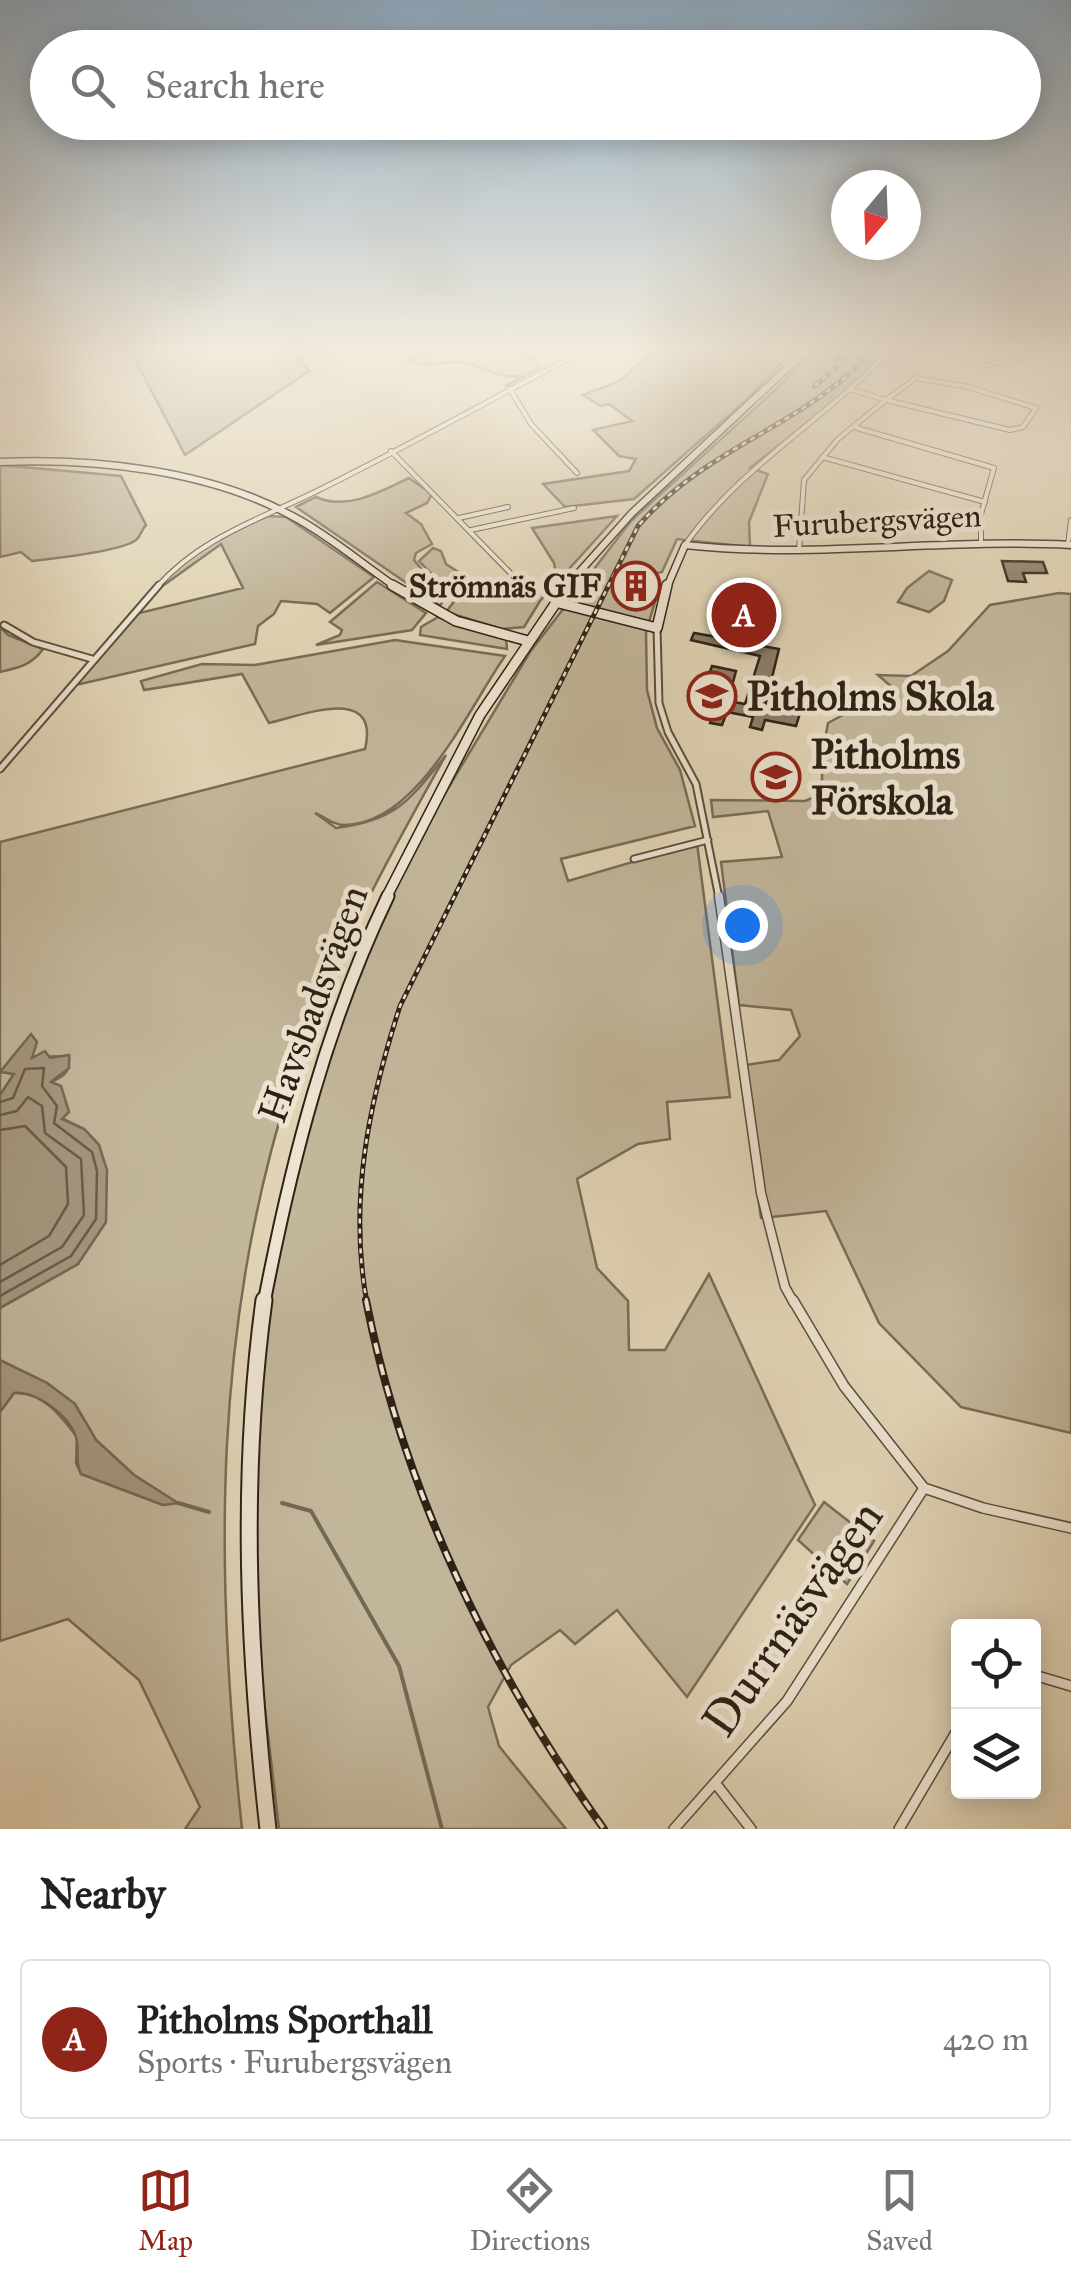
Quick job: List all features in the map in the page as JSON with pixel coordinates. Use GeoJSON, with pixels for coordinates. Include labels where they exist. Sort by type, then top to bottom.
{"type":"FeatureCollection","features":[{"type":"Feature","properties":{"kind":"main road","name":"Havsbadsvägen"},"geometry":{"type":"LineString","coordinates":[[268,1829],[250,1654],[246,1503],[255,1356],[274,1232],[314,1075],[363,948],[444,781],[528,641],[555,602],[662,480],[714,433]]}},
{"type":"Feature","properties":{"kind":"main road"},"geometry":{"type":"LineString","coordinates":[[0,462],[69,463],[238,495],[279,510],[432,610],[497,635],[528,641]]}},
{"type":"Feature","properties":{"kind":"main road","name":"Furubergsvägen"},"geometry":{"type":"LineString","coordinates":[[685,545],[799,552],[981,540],[1070,545]]}},
{"type":"Feature","properties":{"kind":"main road"},"geometry":{"type":"LineString","coordinates":[[555,602],[657,628],[668,581],[685,545]]}},
{"type":"Feature","properties":{"kind":"street"},"geometry":{"type":"LineString","coordinates":[[0,768],[181,560],[225,532],[279,510],[425,433]]}},
{"type":"Feature","properties":{"kind":"street"},"geometry":{"type":"LineString","coordinates":[[539,433],[577,473]]}},
{"type":"Feature","properties":{"kind":"street"},"geometry":{"type":"LineString","coordinates":[[685,545],[711,506],[738,478],[794,433]]}},
{"type":"Feature","properties":{"kind":"street"},"geometry":{"type":"LineString","coordinates":[[799,552],[803,484],[821,457],[848,433]]}},
{"type":"Feature","properties":{"kind":"street"},"geometry":{"type":"LineString","coordinates":[[878,433],[990,464],[996,470],[985,502],[981,540]]}},
{"type":"Feature","properties":{"kind":"street"},"geometry":{"type":"LineString","coordinates":[[391,451],[524,587]]}},
{"type":"Feature","properties":{"kind":"street"},"geometry":{"type":"LineString","coordinates":[[821,457],[985,502]]}},
{"type":"Feature","properties":{"kind":"street"},"geometry":{"type":"LineString","coordinates":[[458,518],[508,507]]}},
{"type":"Feature","properties":{"kind":"street"},"geometry":{"type":"LineString","coordinates":[[469,530],[574,508]]}},
{"type":"Feature","properties":{"kind":"street"},"geometry":{"type":"LineString","coordinates":[[1070,545],[1071,520]]}},
{"type":"Feature","properties":{"kind":"street"},"geometry":{"type":"LineString","coordinates":[[4,625],[33,642],[92,659]]}},
{"type":"Feature","properties":{"kind":"street"},"geometry":{"type":"LineString","coordinates":[[657,628],[661,713],[696,784],[708,840],[761,1193],[786,1287],[806,1328],[854,1400],[924,1488],[982,1508],[1071,1528]]}},
{"type":"Feature","properties":{"kind":"street"},"geometry":{"type":"LineString","coordinates":[[634,858],[708,840]]}},
{"type":"Feature","properties":{"kind":"street","name":"Durrnäsvägen"},"geometry":{"type":"LineString","coordinates":[[674,1829],[788,1702],[924,1488]]}},
{"type":"Feature","properties":{"kind":"street"},"geometry":{"type":"LineString","coordinates":[[1041,1677],[1071,1686]]}},
{"type":"Feature","properties":{"kind":"street"},"geometry":{"type":"LineString","coordinates":[[898,1829],[951,1741]]}},
{"type":"Feature","properties":{"kind":"street"},"geometry":{"type":"LineString","coordinates":[[716,1784],[751,1829]]}},
{"type":"Feature","properties":{"kind":"shaded area"},"geometry":{"type":"Polygon","coordinates":[[[174,433],[217,433],[185,455],[174,433]]]}},
{"type":"Feature","properties":{"kind":"shaded area"},"geometry":{"type":"Polygon","coordinates":[[[596,433],[708,433],[634,499],[565,507],[543,484],[629,471],[636,459],[619,456],[596,433]]]}},
{"type":"Feature","properties":{"kind":"shaded area"},"geometry":{"type":"Polygon","coordinates":[[[727,433],[794,433],[750,468],[768,474],[749,522],[750,547],[677,539],[662,572],[626,580],[619,593],[655,602],[646,632],[647,690],[657,728],[680,770],[695,826],[561,859],[568,881],[697,843],[730,1097],[667,1102],[670,1139],[638,1144],[577,1179],[597,1268],[628,1301],[629,1350],[665,1350],[709,1274],[815,1505],[687,1697],[617,1610],[575,1644],[560,1630],[511,1665],[488,1707],[499,1746],[566,1829],[279,1829],[256,1632],[256,1453],[268,1304],[300,1145],[330,1044],[414,845],[530,652],[631,521],[727,433]]]}},
{"type":"Feature","properties":{"kind":"shaded area"},"geometry":{"type":"Polygon","coordinates":[[[0,465],[121,476],[146,525],[137,539],[104,551],[32,561],[21,552],[0,557],[0,465]]]}},
{"type":"Feature","properties":{"kind":"shaded area"},"geometry":{"type":"Polygon","coordinates":[[[409,478],[432,494],[427,503],[406,513],[421,524],[432,544],[416,553],[414,560],[445,597],[440,606],[296,507],[316,497],[340,502],[363,498],[409,478]]]}},
{"type":"Feature","properties":{"kind":"shaded area"},"geometry":{"type":"Polygon","coordinates":[[[269,516],[286,517],[374,577],[330,613],[317,604],[281,601],[274,614],[258,626],[255,644],[76,685],[135,614],[243,588],[221,544],[157,590],[207,546],[269,516]]]}},
{"type":"Feature","properties":{"kind":"shaded area"},"geometry":{"type":"Polygon","coordinates":[[[617,516],[540,601],[524,627],[502,629],[446,612],[456,599],[419,561],[433,548],[441,551],[446,564],[469,579],[518,587],[557,579],[554,563],[532,528],[617,516]]]}},
{"type":"Feature","properties":{"kind":"shaded area"},"geometry":{"type":"Polygon","coordinates":[[[929,571],[952,580],[944,601],[929,612],[898,602],[907,588],[929,571]]]}},
{"type":"Feature","properties":{"kind":"shaded area"},"geometry":{"type":"Polygon","coordinates":[[[377,582],[426,613],[412,630],[316,645],[340,635],[342,630],[330,622],[377,582]]]}},
{"type":"Feature","properties":{"kind":"shaded area"},"geometry":{"type":"Polygon","coordinates":[[[1071,594],[1071,1433],[961,1407],[879,1323],[826,1211],[761,1218],[739,1066],[779,1060],[800,1036],[791,1010],[739,1005],[721,862],[782,857],[768,811],[713,817],[711,800],[805,801],[822,794],[822,756],[828,723],[893,688],[878,675],[911,676],[948,651],[990,605],[1071,594]]]}},
{"type":"Feature","properties":{"kind":"shaded area"},"geometry":{"type":"Polygon","coordinates":[[[438,617],[506,639],[507,649],[420,635],[421,627],[438,617]]]}},
{"type":"Feature","properties":{"kind":"shaded area"},"geometry":{"type":"Polygon","coordinates":[[[0,627],[8,635],[43,649],[29,662],[0,672],[0,627]]]}},
{"type":"Feature","properties":{"kind":"shaded area"},"geometry":{"type":"Polygon","coordinates":[[[395,640],[505,656],[438,761],[394,806],[370,820],[343,825],[315,813],[336,828],[374,820],[411,796],[446,755],[383,870],[326,989],[295,1070],[268,1164],[234,1352],[227,1446],[227,1636],[242,1829],[185,1829],[200,1807],[139,1680],[68,1619],[0,1641],[0,1412],[14,1393],[42,1401],[64,1421],[77,1437],[76,1463],[81,1474],[163,1505],[177,1503],[134,1475],[96,1440],[75,1404],[47,1383],[0,1360],[0,1308],[78,1264],[99,1145],[84,1129],[61,1118],[51,1082],[66,1073],[69,1056],[30,1057],[1,1072],[14,1074],[0,1095],[0,842],[365,749],[367,728],[361,716],[349,710],[316,711],[269,723],[242,674],[144,690],[141,681],[202,664],[255,665],[395,640]]]}},
{"type":"Feature","properties":{"kind":"shaded area"},"geometry":{"type":"Polygon","coordinates":[[[824,1502],[874,1541],[847,1584],[798,1540],[824,1502]]]}},
{"type":"Feature","properties":{"kind":"water"},"geometry":{"type":"Polygon","coordinates":[[[31,1034],[37,1042],[32,1058],[45,1051],[50,1058],[69,1055],[69,1068],[51,1082],[61,1086],[69,1112],[62,1119],[84,1129],[99,1145],[107,1170],[106,1222],[78,1264],[0,1308],[0,1095],[14,1074],[0,1072],[31,1034]]]}},
{"type":"Feature","properties":{"kind":"water"},"geometry":{"type":"Polygon","coordinates":[[[0,1360],[47,1383],[75,1404],[96,1440],[134,1475],[178,1503],[163,1505],[81,1474],[74,1432],[43,1401],[14,1393],[0,1412],[0,1360]]]}},
{"type":"Feature","properties":{"kind":"building"},"geometry":{"type":"Polygon","coordinates":[[[1002,561],[1043,562],[1047,573],[1023,573],[1026,582],[1008,581],[1002,561]]]}},
{"type":"Feature","properties":{"kind":"building"},"geometry":{"type":"Polygon","coordinates":[[[720,600],[770,609],[761,628],[745,625],[739,642],[779,649],[765,706],[800,713],[796,726],[765,720],[762,730],[750,727],[753,717],[727,712],[722,725],[710,723],[716,705],[700,698],[712,666],[736,671],[728,701],[745,704],[760,656],[691,640],[694,633],[717,637],[723,621],[718,620],[721,611],[716,610],[720,600]]]}},
{"type":"Feature","properties":{"kind":"building","name":"Pitholms Förskola"},"geometry":{"type":"Polygon","coordinates":[[[762,765],[796,772],[791,790],[757,783],[762,765]]]}},
{"type":"Feature","properties":{"kind":"waterway"},"geometry":{"type":"LineString","coordinates":[[178,1503],[209,1512]]}},
{"type":"Feature","properties":{"kind":"waterway"},"geometry":{"type":"LineString","coordinates":[[282,1503],[311,1511],[399,1666],[442,1829]]}},
{"type":"Feature","properties":{"kind":"railway"},"geometry":{"type":"LineString","coordinates":[[367,1303],[360,1227],[365,1152],[379,1079],[400,1006],[638,526],[696,474],[761,433]]}},
{"type":"Feature","properties":{"kind":"railway"},"geometry":{"type":"LineString","coordinates":[[366,1300],[403,1441],[457,1577],[525,1707],[604,1829]]}},
{"type":"Feature","properties":{"kind":"place","name":"Strömnäs GIF"},"geometry":{"type":"Point","coordinates":[636,586]}},
{"type":"Feature","properties":{"kind":"place","name":"Pitholms Sporthall"},"geometry":{"type":"Point","coordinates":[744,615]}},
{"type":"Feature","properties":{"kind":"place","name":"Pitholms Skola"},"geometry":{"type":"Point","coordinates":[712,696]}},
{"type":"Feature","properties":{"kind":"place","name":"Pitholms Förskola"},"geometry":{"type":"Point","coordinates":[776,777]}}]}
